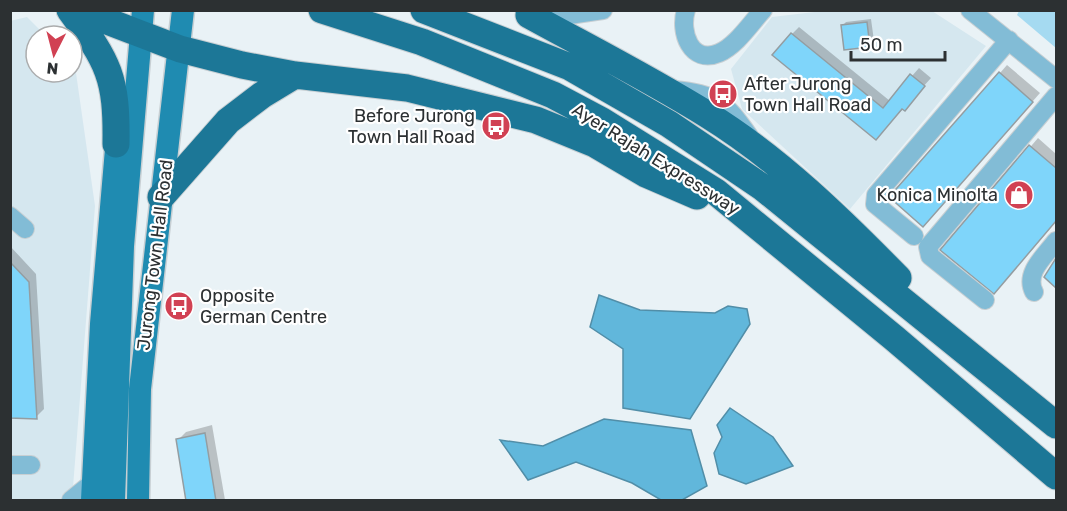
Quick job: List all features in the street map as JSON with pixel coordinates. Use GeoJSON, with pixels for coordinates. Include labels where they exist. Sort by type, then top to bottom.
{"type":"FeatureCollection","features":[{"type":"Feature","properties":{"kind":"highway"},"geometry":{"type":"LineString","coordinates":[[70,10],[102,53],[112,79],[116,104],[116,144]]}},
{"type":"Feature","properties":{"kind":"highway"},"geometry":{"type":"LineString","coordinates":[[78,10],[142,22],[180,49],[242,65],[295,75],[407,88],[536,120],[596,144],[646,174],[690,195],[731,202]]}},
{"type":"Feature","properties":{"kind":"highway","name":"Ayer Rajah Expressway"},"geometry":{"type":"LineString","coordinates":[[322,10],[422,42],[552,95],[602,121],[731,202],[1056,476]]}},
{"type":"Feature","properties":{"kind":"highway","name":"Ayer Rajah Expressway"},"geometry":{"type":"LineString","coordinates":[[424,10],[570,67],[669,124],[762,187],[1056,425]]}},
{"type":"Feature","properties":{"kind":"highway"},"geometry":{"type":"LineString","coordinates":[[525,13],[709,116],[761,153],[838,217],[989,371]]}},
{"type":"Feature","properties":{"kind":"highway"},"geometry":{"type":"LineString","coordinates":[[161,196],[228,121],[262,95],[295,75]]}},
{"type":"Feature","properties":{"kind":"main road","name":"Jurong Town Hall Road"},"geometry":{"type":"LineString","coordinates":[[138,501],[140,389],[183,10]]}},
{"type":"Feature","properties":{"kind":"main road"},"geometry":{"type":"LineString","coordinates":[[103,493],[101,324],[116,144],[127,51],[142,22]]}},
{"type":"Feature","properties":{"kind":"main road","name":"Jurong Town Hall Road"},"geometry":{"type":"LineString","coordinates":[[103,493],[142,22]]}},
{"type":"Feature","properties":{"kind":"street"},"geometry":{"type":"LineString","coordinates":[[525,13],[569,15],[603,10]]}},
{"type":"Feature","properties":{"kind":"street"},"geometry":{"type":"LineString","coordinates":[[686,10],[682,27],[689,47],[703,55],[712,55],[727,49],[763,10]]}},
{"type":"Feature","properties":{"kind":"street"},"geometry":{"type":"LineString","coordinates":[[970,10],[1056,79]]}},
{"type":"Feature","properties":{"kind":"street"},"geometry":{"type":"LineString","coordinates":[[914,236],[875,204],[876,195],[1008,40]]}},
{"type":"Feature","properties":{"kind":"street"},"geometry":{"type":"LineString","coordinates":[[985,300],[930,256],[928,247],[1056,96]]}},
{"type":"Feature","properties":{"kind":"street"},"geometry":{"type":"LineString","coordinates":[[10,216],[25,229]]}},
{"type":"Feature","properties":{"kind":"street"},"geometry":{"type":"LineString","coordinates":[[1034,292],[1030,285],[1030,275],[1056,241]]}},
{"type":"Feature","properties":{"kind":"street"},"geometry":{"type":"LineString","coordinates":[[10,465],[32,465]]}},
{"type":"Feature","properties":{"kind":"street"},"geometry":{"type":"LineString","coordinates":[[71,501],[103,493]]}},
{"type":"Feature","properties":{"kind":"shaded area"},"geometry":{"type":"Polygon","coordinates":[[[823,11],[932,11],[986,46],[850,209],[742,109],[731,69],[772,17],[823,11]]]}},
{"type":"Feature","properties":{"kind":"shaded area"},"geometry":{"type":"Polygon","coordinates":[[[1019,11],[1056,11],[1056,48],[1017,15],[1019,11]]]}},
{"type":"Feature","properties":{"kind":"shaded area"},"geometry":{"type":"Polygon","coordinates":[[[27,17],[34,24],[24,24],[24,84],[78,84],[95,206],[72,500],[11,500],[10,21],[27,17]]]}},
{"type":"Feature","properties":{"kind":"shaded area"},"geometry":{"type":"Polygon","coordinates":[[[599,295],[640,310],[715,313],[728,306],[747,309],[750,324],[690,419],[623,408],[623,349],[590,327],[599,295]]]}},
{"type":"Feature","properties":{"kind":"shaded area"},"geometry":{"type":"Polygon","coordinates":[[[730,408],[773,437],[793,466],[746,484],[719,474],[714,453],[722,437],[717,425],[730,408]]]}},
{"type":"Feature","properties":{"kind":"shaded area"},"geometry":{"type":"Polygon","coordinates":[[[604,419],[691,430],[707,486],[682,500],[661,500],[632,483],[576,462],[528,480],[500,440],[543,446],[604,419]]]}},
{"type":"Feature","properties":{"kind":"building"},"geometry":{"type":"Polygon","coordinates":[[[867,22],[870,47],[844,50],[841,25],[867,22]]]}},
{"type":"Feature","properties":{"kind":"building"},"geometry":{"type":"Polygon","coordinates":[[[791,33],[883,108],[910,74],[925,86],[905,111],[902,109],[876,140],[772,55],[791,33]]]}},
{"type":"Feature","properties":{"kind":"building"},"geometry":{"type":"Polygon","coordinates":[[[999,72],[1033,102],[923,227],[889,197],[999,72]]]}},
{"type":"Feature","properties":{"kind":"building","name":"Konica Minolta"},"geometry":{"type":"Polygon","coordinates":[[[1029,145],[1056,168],[1056,221],[994,294],[940,250],[1029,145]]]}},
{"type":"Feature","properties":{"kind":"building"},"geometry":{"type":"Polygon","coordinates":[[[1056,258],[1056,288],[1044,277],[1056,258]]]}},
{"type":"Feature","properties":{"kind":"building"},"geometry":{"type":"Polygon","coordinates":[[[10,262],[29,282],[37,419],[10,418],[10,262]]]}},
{"type":"Feature","properties":{"kind":"building"},"geometry":{"type":"Polygon","coordinates":[[[205,433],[216,501],[186,501],[176,439],[205,433]]]}},
{"type":"Feature","properties":{"kind":"place","name":"After Jurong Town Hall Road"},"geometry":{"type":"Point","coordinates":[723,94]}},
{"type":"Feature","properties":{"kind":"place","name":"Before Jurong Town Hall Road"},"geometry":{"type":"Point","coordinates":[496,126]}},
{"type":"Feature","properties":{"kind":"place","name":"Konica Minolta"},"geometry":{"type":"Point","coordinates":[1019,195]}},
{"type":"Feature","properties":{"kind":"place","name":"Opposite German Centre"},"geometry":{"type":"Point","coordinates":[179,306]}}]}
